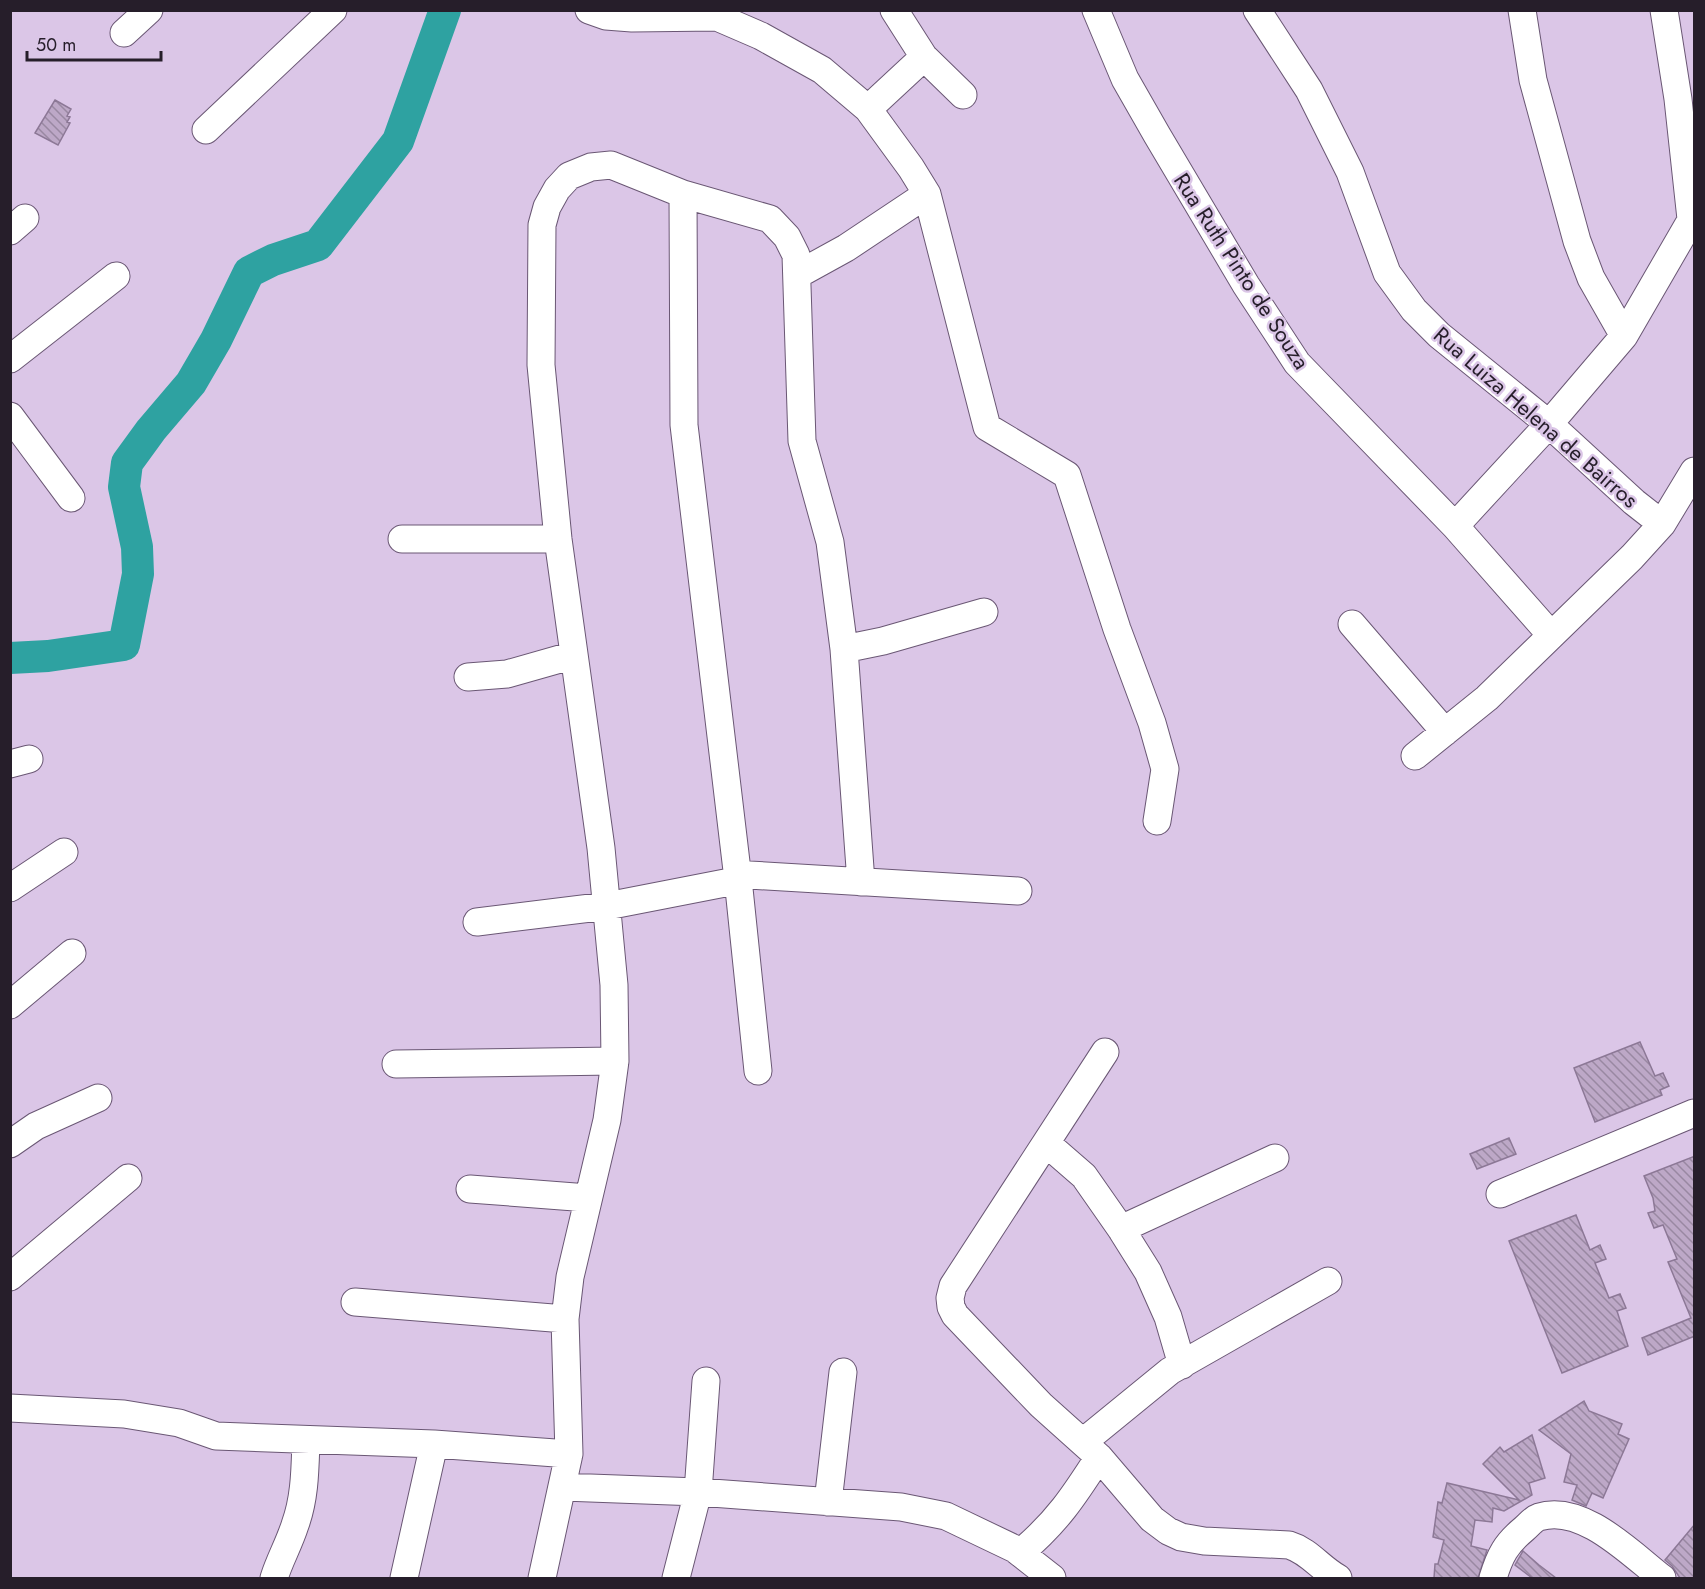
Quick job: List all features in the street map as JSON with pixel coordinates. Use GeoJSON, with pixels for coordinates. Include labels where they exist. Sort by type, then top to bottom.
{"type":"FeatureCollection","features":[{"type":"Feature","properties":{"kind":"street"},"geometry":{"type":"LineString","coordinates":[[124,33],[149,10]]}},
{"type":"Feature","properties":{"kind":"street"},"geometry":{"type":"LineString","coordinates":[[206,130],[333,10]]}},
{"type":"Feature","properties":{"kind":"street"},"geometry":{"type":"LineString","coordinates":[[589,10],[606,16],[632,18],[718,14],[822,70],[868,109],[911,168],[927,194],[987,426],[1067,475],[1117,629],[1152,723],[1165,769],[1157,821]]}},
{"type":"Feature","properties":{"kind":"street"},"geometry":{"type":"LineString","coordinates":[[894,10],[924,57],[963,95]]}},
{"type":"Feature","properties":{"kind":"street","name":"Rua Ruth Pinto de Souza"},"geometry":{"type":"LineString","coordinates":[[1095,10],[1125,79],[1157,135],[1246,285],[1297,363],[1455,526],[1551,635]]}},
{"type":"Feature","properties":{"kind":"street","name":"Rua Luiza Helena de Bairros"},"geometry":{"type":"LineString","coordinates":[[1257,10],[1309,90],[1350,172],[1387,273],[1414,310],[1439,335],[1549,424],[1634,502],[1662,524]]}},
{"type":"Feature","properties":{"kind":"street"},"geometry":{"type":"LineString","coordinates":[[1522,10],[1533,81],[1577,241],[1591,278],[1623,336]]}},
{"type":"Feature","properties":{"kind":"street"},"geometry":{"type":"LineString","coordinates":[[1455,526],[1549,424],[1623,336],[1693,217],[1664,10]]}},
{"type":"Feature","properties":{"kind":"street"},"geometry":{"type":"LineString","coordinates":[[868,109],[924,57]]}},
{"type":"Feature","properties":{"kind":"street"},"geometry":{"type":"LineString","coordinates":[[542,1578],[569,1455],[565,1319],[570,1277],[607,1120],[615,1061],[614,985],[601,848],[558,539],[541,365],[542,225],[557,189],[569,176],[591,167],[611,165],[683,194],[770,219],[787,237],[796,255],[802,441],[830,542],[844,649],[861,882]]}},
{"type":"Feature","properties":{"kind":"street"},"geometry":{"type":"LineString","coordinates":[[683,194],[684,425],[759,1071]]}},
{"type":"Feature","properties":{"kind":"street"},"geometry":{"type":"LineString","coordinates":[[797,275],[846,248],[927,194]]}},
{"type":"Feature","properties":{"kind":"street"},"geometry":{"type":"LineString","coordinates":[[10,359],[116,276]]}},
{"type":"Feature","properties":{"kind":"street"},"geometry":{"type":"LineString","coordinates":[[10,416],[71,498]]}},
{"type":"Feature","properties":{"kind":"street"},"geometry":{"type":"LineString","coordinates":[[1415,756],[1487,698],[1632,557],[1662,524],[1695,471]]}},
{"type":"Feature","properties":{"kind":"street"},"geometry":{"type":"LineString","coordinates":[[402,539],[558,539]]}},
{"type":"Feature","properties":{"kind":"street"},"geometry":{"type":"LineString","coordinates":[[844,649],[883,641],[984,612]]}},
{"type":"Feature","properties":{"kind":"street"},"geometry":{"type":"LineString","coordinates":[[1352,624],[1445,732]]}},
{"type":"Feature","properties":{"kind":"street"},"geometry":{"type":"LineString","coordinates":[[468,677],[507,674],[574,655]]}},
{"type":"Feature","properties":{"kind":"street"},"geometry":{"type":"LineString","coordinates":[[10,888],[64,852]]}},
{"type":"Feature","properties":{"kind":"street"},"geometry":{"type":"LineString","coordinates":[[477,922],[607,906],[749,875],[1018,891]]}},
{"type":"Feature","properties":{"kind":"street"},"geometry":{"type":"LineString","coordinates":[[10,1005],[72,953]]}},
{"type":"Feature","properties":{"kind":"street"},"geometry":{"type":"LineString","coordinates":[[1105,1052],[953,1286],[950,1298],[951,1307],[955,1316],[979,1342],[1041,1405],[1091,1449],[1152,1519],[1168,1531],[1181,1537],[1204,1541],[1289,1545],[1309,1555],[1327,1572],[1338,1578]]}},
{"type":"Feature","properties":{"kind":"street"},"geometry":{"type":"LineString","coordinates":[[396,1064],[615,1061]]}},
{"type":"Feature","properties":{"kind":"street"},"geometry":{"type":"LineString","coordinates":[[10,1144],[36,1126],[98,1098]]}},
{"type":"Feature","properties":{"kind":"street"},"geometry":{"type":"LineString","coordinates":[[1500,1194],[1695,1113]]}},
{"type":"Feature","properties":{"kind":"street"},"geometry":{"type":"LineString","coordinates":[[1046,1143],[1084,1176],[1122,1229],[1148,1272],[1168,1317],[1182,1365]]}},
{"type":"Feature","properties":{"kind":"street"},"geometry":{"type":"LineString","coordinates":[[1122,1229],[1275,1158]]}},
{"type":"Feature","properties":{"kind":"street"},"geometry":{"type":"LineString","coordinates":[[10,1277],[128,1178]]}},
{"type":"Feature","properties":{"kind":"street"},"geometry":{"type":"LineString","coordinates":[[470,1189],[588,1198]]}},
{"type":"Feature","properties":{"kind":"street"},"geometry":{"type":"LineString","coordinates":[[1020,1553],[1043,1534],[1067,1506],[1091,1449],[1123,1408],[1170,1371],[1328,1281]]}},
{"type":"Feature","properties":{"kind":"street"},"geometry":{"type":"LineString","coordinates":[[355,1302],[565,1319]]}},
{"type":"Feature","properties":{"kind":"street"},"geometry":{"type":"LineString","coordinates":[[828,1502],[843,1372]]}},
{"type":"Feature","properties":{"kind":"street"},"geometry":{"type":"LineString","coordinates":[[676,1578],[698,1492],[706,1381]]}},
{"type":"Feature","properties":{"kind":"street"},"geometry":{"type":"LineString","coordinates":[[10,1408],[123,1414],[179,1423],[216,1436],[434,1444],[569,1455]]}},
{"type":"Feature","properties":{"kind":"street"},"geometry":{"type":"LineString","coordinates":[[274,1578],[280,1558],[296,1525],[304,1486],[306,1440]]}},
{"type":"Feature","properties":{"kind":"street"},"geometry":{"type":"LineString","coordinates":[[404,1578],[434,1444]]}},
{"type":"Feature","properties":{"kind":"street"},"geometry":{"type":"LineString","coordinates":[[562,1487],[698,1492],[900,1507],[946,1516],[1020,1553],[1050,1577]]}},
{"type":"Feature","properties":{"kind":"street"},"geometry":{"type":"LineString","coordinates":[[1493,1578],[1509,1542],[1537,1518],[1554,1515],[1575,1517],[1609,1535],[1662,1578]]}},
{"type":"Feature","properties":{"kind":"building"},"geometry":{"type":"Polygon","coordinates":[[[55,100],[71,109],[67,116],[70,117],[67,122],[70,123],[58,145],[35,133],[55,100]]]}},
{"type":"Feature","properties":{"kind":"building"},"geometry":{"type":"Polygon","coordinates":[[[1640,1042],[1655,1076],[1663,1073],[1669,1086],[1660,1090],[1662,1095],[1595,1122],[1574,1068],[1640,1042]]]}},
{"type":"Feature","properties":{"kind":"building"},"geometry":{"type":"Polygon","coordinates":[[[1509,1138],[1516,1154],[1477,1169],[1470,1154],[1509,1138]]]}},
{"type":"Feature","properties":{"kind":"building"},"geometry":{"type":"Polygon","coordinates":[[[1695,1156],[1695,1336],[1648,1355],[1642,1338],[1691,1318],[1668,1262],[1677,1259],[1663,1225],[1654,1228],[1648,1213],[1655,1211],[1653,1198],[1644,1176],[1695,1156]]]}},
{"type":"Feature","properties":{"kind":"building"},"geometry":{"type":"Polygon","coordinates":[[[1576,1215],[1590,1250],[1600,1245],[1606,1259],[1595,1263],[1609,1298],[1620,1294],[1626,1308],[1617,1311],[1628,1346],[1562,1373],[1509,1241],[1576,1215]]]}},
{"type":"Feature","properties":{"kind":"building"},"geometry":{"type":"Polygon","coordinates":[[[1584,1401],[1589,1411],[1622,1424],[1618,1434],[1629,1439],[1603,1498],[1592,1493],[1586,1506],[1572,1500],[1577,1485],[1564,1482],[1571,1454],[1539,1430],[1584,1401]]]}},
{"type":"Feature","properties":{"kind":"building"},"geometry":{"type":"Polygon","coordinates":[[[1532,1435],[1545,1478],[1529,1483],[1532,1495],[1504,1511],[1493,1508],[1492,1522],[1475,1520],[1471,1546],[1487,1550],[1478,1578],[1434,1578],[1435,1564],[1438,1564],[1444,1540],[1433,1537],[1438,1502],[1442,1503],[1447,1483],[1519,1500],[1483,1464],[1500,1447],[1504,1452],[1532,1435]]]}},
{"type":"Feature","properties":{"kind":"building"},"geometry":{"type":"Polygon","coordinates":[[[1695,1524],[1695,1578],[1680,1578],[1665,1560],[1695,1524]]]}},
{"type":"Feature","properties":{"kind":"building"},"geometry":{"type":"Polygon","coordinates":[[[1523,1551],[1556,1578],[1532,1578],[1515,1565],[1523,1551]]]}},
{"type":"Feature","properties":{"kind":"waterway"},"geometry":{"type":"LineString","coordinates":[[10,658],[48,656],[124,645],[138,574],[137,547],[124,487],[127,463],[151,430],[191,383],[216,340],[249,272],[273,260],[318,245],[398,141],[445,10]]}}]}
